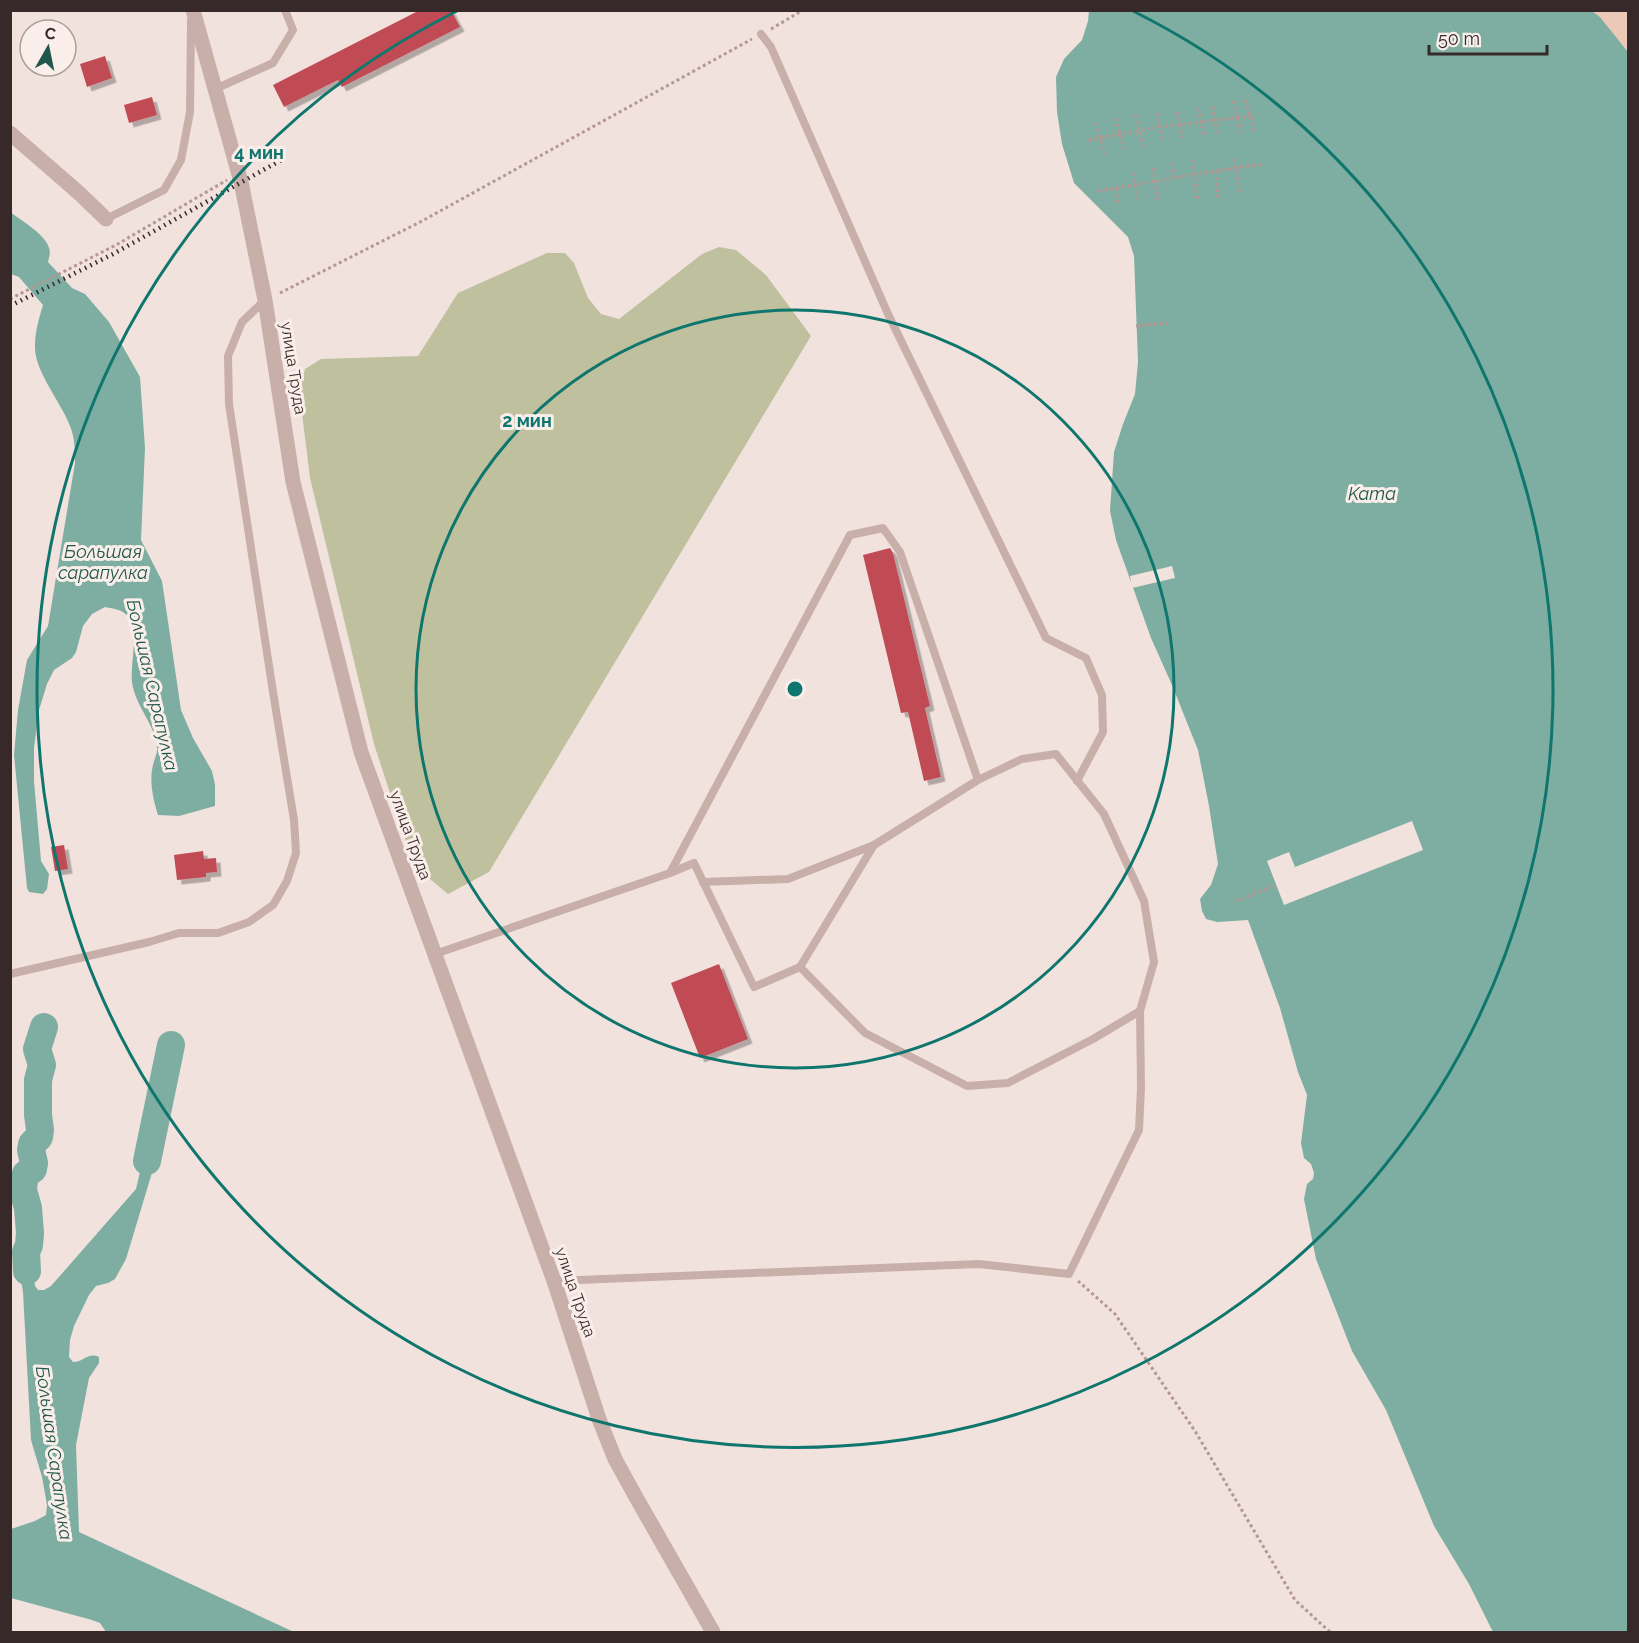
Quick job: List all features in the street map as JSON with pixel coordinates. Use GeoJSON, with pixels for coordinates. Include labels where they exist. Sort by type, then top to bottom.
{"type":"FeatureCollection","features":[{"type":"Feature","properties":{"kind":"street","name":"улица Труда"},"geometry":{"type":"LineString","coordinates":[[192,10],[239,173],[265,300],[293,482],[361,752],[554,1281],[599,1419],[615,1459],[713,1632]]}},
{"type":"Feature","properties":{"kind":"street"},"geometry":{"type":"LineString","coordinates":[[10,134],[106,219]]}},
{"type":"Feature","properties":{"kind":"lane"},"geometry":{"type":"LineString","coordinates":[[106,219],[164,190],[181,160],[190,112],[192,10]]}},
{"type":"Feature","properties":{"kind":"lane"},"geometry":{"type":"LineString","coordinates":[[215,89],[273,63],[293,30],[285,10]]}},
{"type":"Feature","properties":{"kind":"lane"},"geometry":{"type":"LineString","coordinates":[[761,34],[771,47],[888,314],[1046,638],[1086,658],[1101,695],[1103,732],[1077,781]]}},
{"type":"Feature","properties":{"kind":"lane"},"geometry":{"type":"LineString","coordinates":[[10,974],[179,933],[218,933],[249,922],[273,905],[287,881],[296,853],[294,820],[229,404],[228,356],[242,322],[265,300]]}},
{"type":"Feature","properties":{"kind":"lane"},"geometry":{"type":"LineString","coordinates":[[670,873],[850,535],[883,528],[900,552],[978,780]]}},
{"type":"Feature","properties":{"kind":"lane"},"geometry":{"type":"LineString","coordinates":[[554,1281],[979,1264],[1069,1274],[1139,1130],[1140,1011],[1154,962],[1144,902],[1104,814],[1056,754],[1022,759],[978,780],[874,845],[788,879],[703,882]]}},
{"type":"Feature","properties":{"kind":"lane"},"geometry":{"type":"LineString","coordinates":[[435,954],[694,863],[754,987],[800,967],[874,845]]}},
{"type":"Feature","properties":{"kind":"lane"},"geometry":{"type":"LineString","coordinates":[[800,967],[865,1033],[967,1086],[1008,1083],[1093,1039],[1140,1011]]}},
{"type":"Feature","properties":{"kind":"path"},"geometry":{"type":"LineString","coordinates":[[265,300],[422,221],[803,10]]}},
{"type":"Feature","properties":{"kind":"path"},"geometry":{"type":"LineString","coordinates":[[1245,100],[1254,131]]}},
{"type":"Feature","properties":{"kind":"path"},"geometry":{"type":"LineString","coordinates":[[1233,101],[1241,132]]}},
{"type":"Feature","properties":{"kind":"path"},"geometry":{"type":"LineString","coordinates":[[1213,106],[1217,134]]}},
{"type":"Feature","properties":{"kind":"path"},"geometry":{"type":"LineString","coordinates":[[1198,108],[1204,136]]}},
{"type":"Feature","properties":{"kind":"path"},"geometry":{"type":"LineString","coordinates":[[1177,112],[1184,140]]}},
{"type":"Feature","properties":{"kind":"path"},"geometry":{"type":"LineString","coordinates":[[1157,113],[1163,142]]}},
{"type":"Feature","properties":{"kind":"path"},"geometry":{"type":"LineString","coordinates":[[1135,115],[1143,146]]}},
{"type":"Feature","properties":{"kind":"path"},"geometry":{"type":"LineString","coordinates":[[1088,140],[1160,127],[1251,116]]}},
{"type":"Feature","properties":{"kind":"path"},"geometry":{"type":"LineString","coordinates":[[1116,118],[1124,149]]}},
{"type":"Feature","properties":{"kind":"path"},"geometry":{"type":"LineString","coordinates":[[1096,123],[1104,155]]}},
{"type":"Feature","properties":{"kind":"path"},"geometry":{"type":"LineString","coordinates":[[1234,159],[1240,194]]}},
{"type":"Feature","properties":{"kind":"path"},"geometry":{"type":"LineString","coordinates":[[1192,160],[1198,202]]}},
{"type":"Feature","properties":{"kind":"path"},"geometry":{"type":"LineString","coordinates":[[1172,163],[1174,178]]}},
{"type":"Feature","properties":{"kind":"path"},"geometry":{"type":"LineString","coordinates":[[1098,191],[1193,174],[1262,165]]}},
{"type":"Feature","properties":{"kind":"path"},"geometry":{"type":"LineString","coordinates":[[1153,168],[1158,200]]}},
{"type":"Feature","properties":{"kind":"path"},"geometry":{"type":"LineString","coordinates":[[1216,171],[1218,200]]}},
{"type":"Feature","properties":{"kind":"path"},"geometry":{"type":"LineString","coordinates":[[1134,172],[1137,199]]}},
{"type":"Feature","properties":{"kind":"path"},"geometry":{"type":"LineString","coordinates":[[10,299],[91,258],[239,173]]}},
{"type":"Feature","properties":{"kind":"path"},"geometry":{"type":"LineString","coordinates":[[1116,188],[1118,203]]}},
{"type":"Feature","properties":{"kind":"path"},"geometry":{"type":"LineString","coordinates":[[1136,326],[1167,322]]}},
{"type":"Feature","properties":{"kind":"path"},"geometry":{"type":"LineString","coordinates":[[1236,901],[1276,885]]}},
{"type":"Feature","properties":{"kind":"path"},"geometry":{"type":"LineString","coordinates":[[1069,1274],[1115,1314],[1195,1431],[1295,1600],[1330,1632]]}},
{"type":"Feature","properties":{"kind":"green space"},"geometry":{"type":"Polygon","coordinates":[[[719,247],[736,250],[766,275],[811,336],[489,872],[448,894],[414,866],[374,744],[310,478],[299,389],[305,369],[321,359],[418,356],[458,293],[547,253],[565,253],[574,263],[588,298],[601,314],[619,319],[702,254],[719,247]]]}},
{"type":"Feature","properties":{"kind":"sand"},"geometry":{"type":"Polygon","coordinates":[[[1592,11],[1628,11],[1628,52],[1600,17],[1592,11]]]}},
{"type":"Feature","properties":{"kind":"water","name":"Kama"},"geometry":{"type":"Polygon","coordinates":[[[1089,10],[1592,11],[1600,17],[1628,52],[1628,1632],[1493,1632],[1469,1584],[1434,1526],[1386,1410],[1352,1351],[1316,1259],[1304,1199],[1307,1184],[1313,1179],[1314,1173],[1311,1164],[1304,1158],[1301,1143],[1307,1095],[1280,1008],[1248,920],[1217,922],[1206,919],[1202,911],[1200,899],[1211,885],[1218,864],[1198,750],[1151,638],[1116,540],[1110,511],[1114,452],[1135,394],[1138,362],[1134,256],[1128,237],[1074,183],[1062,144],[1057,112],[1056,77],[1064,59],[1082,40],[1089,10]]]}},
{"type":"Feature","properties":{"kind":"water","name":"Большая сарапулка"},"geometry":{"type":"Polygon","coordinates":[[[10,212],[32,228],[47,243],[50,250],[48,262],[72,288],[85,294],[109,322],[140,377],[145,448],[141,540],[162,581],[181,710],[193,738],[212,771],[215,785],[215,806],[179,816],[158,815],[151,777],[157,752],[156,739],[137,699],[132,682],[134,641],[132,625],[127,615],[115,609],[105,607],[92,614],[83,626],[76,652],[72,658],[54,670],[39,710],[34,748],[34,781],[41,861],[49,874],[47,889],[43,894],[29,892],[27,888],[14,755],[18,710],[27,660],[48,626],[75,463],[75,449],[70,426],[43,376],[36,356],[36,336],[43,305],[19,277],[11,274],[10,212]]]}},
{"type":"Feature","properties":{"kind":"water","name":"Большая сарапулка"},"geometry":{"type":"Polygon","coordinates":[[[160,1123],[151,1176],[126,1259],[115,1279],[96,1286],[89,1295],[70,1340],[69,1357],[73,1362],[89,1356],[99,1357],[99,1363],[89,1378],[76,1445],[79,1532],[294,1632],[106,1632],[100,1623],[92,1620],[11,1598],[11,1529],[46,1515],[47,1505],[42,1477],[31,1440],[23,1292],[19,1268],[24,1240],[35,1227],[37,1237],[31,1256],[35,1286],[38,1290],[44,1290],[51,1286],[136,1189],[151,1125],[160,1123]]]}},
{"type":"Feature","properties":{"kind":"pier"},"geometry":{"type":"Polygon","coordinates":[[[1172,566],[1175,578],[1132,588],[1130,576],[1172,566]]]}},
{"type":"Feature","properties":{"kind":"pier"},"geometry":{"type":"Polygon","coordinates":[[[1412,821],[1423,850],[1284,905],[1267,861],[1289,852],[1295,867],[1412,821]]]}},
{"type":"Feature","properties":{"kind":"building"},"geometry":{"type":"Polygon","coordinates":[[[420,10],[451,10],[460,27],[342,87],[338,80],[284,107],[273,85],[420,10]]]}},
{"type":"Feature","properties":{"kind":"building"},"geometry":{"type":"Polygon","coordinates":[[[105,56],[112,78],[87,87],[80,64],[105,56]]]}},
{"type":"Feature","properties":{"kind":"building"},"geometry":{"type":"Polygon","coordinates":[[[152,97],[157,115],[129,123],[124,105],[152,97]]]}},
{"type":"Feature","properties":{"kind":"building"},"geometry":{"type":"Polygon","coordinates":[[[890,548],[930,706],[925,708],[941,777],[924,781],[908,712],[901,713],[863,555],[890,548]]]}},
{"type":"Feature","properties":{"kind":"building"},"geometry":{"type":"Polygon","coordinates":[[[64,845],[68,869],[55,871],[51,847],[64,845]]]}},
{"type":"Feature","properties":{"kind":"building"},"geometry":{"type":"Polygon","coordinates":[[[203,851],[204,859],[216,858],[217,872],[206,873],[206,877],[177,880],[174,855],[203,851]]]}},
{"type":"Feature","properties":{"kind":"building"},"geometry":{"type":"Polygon","coordinates":[[[719,964],[748,1039],[700,1058],[671,983],[719,964]]]}},
{"type":"Feature","properties":{"kind":"waterway","name":"Большая Сарапулка"},"geometry":{"type":"LineString","coordinates":[[27,1271],[26,1252],[30,1233],[28,1208],[23,1190],[26,1174],[33,1169],[32,1144],[39,1137],[40,1130],[38,1080],[42,1065],[37,1049],[44,1027]]}},
{"type":"Feature","properties":{"kind":"waterway","name":"Большая Сарапулка"},"geometry":{"type":"LineString","coordinates":[[147,1161],[171,1045]]}},
{"type":"Feature","properties":{"kind":"railway"},"geometry":{"type":"LineString","coordinates":[[10,306],[113,254],[283,159]]}}]}
